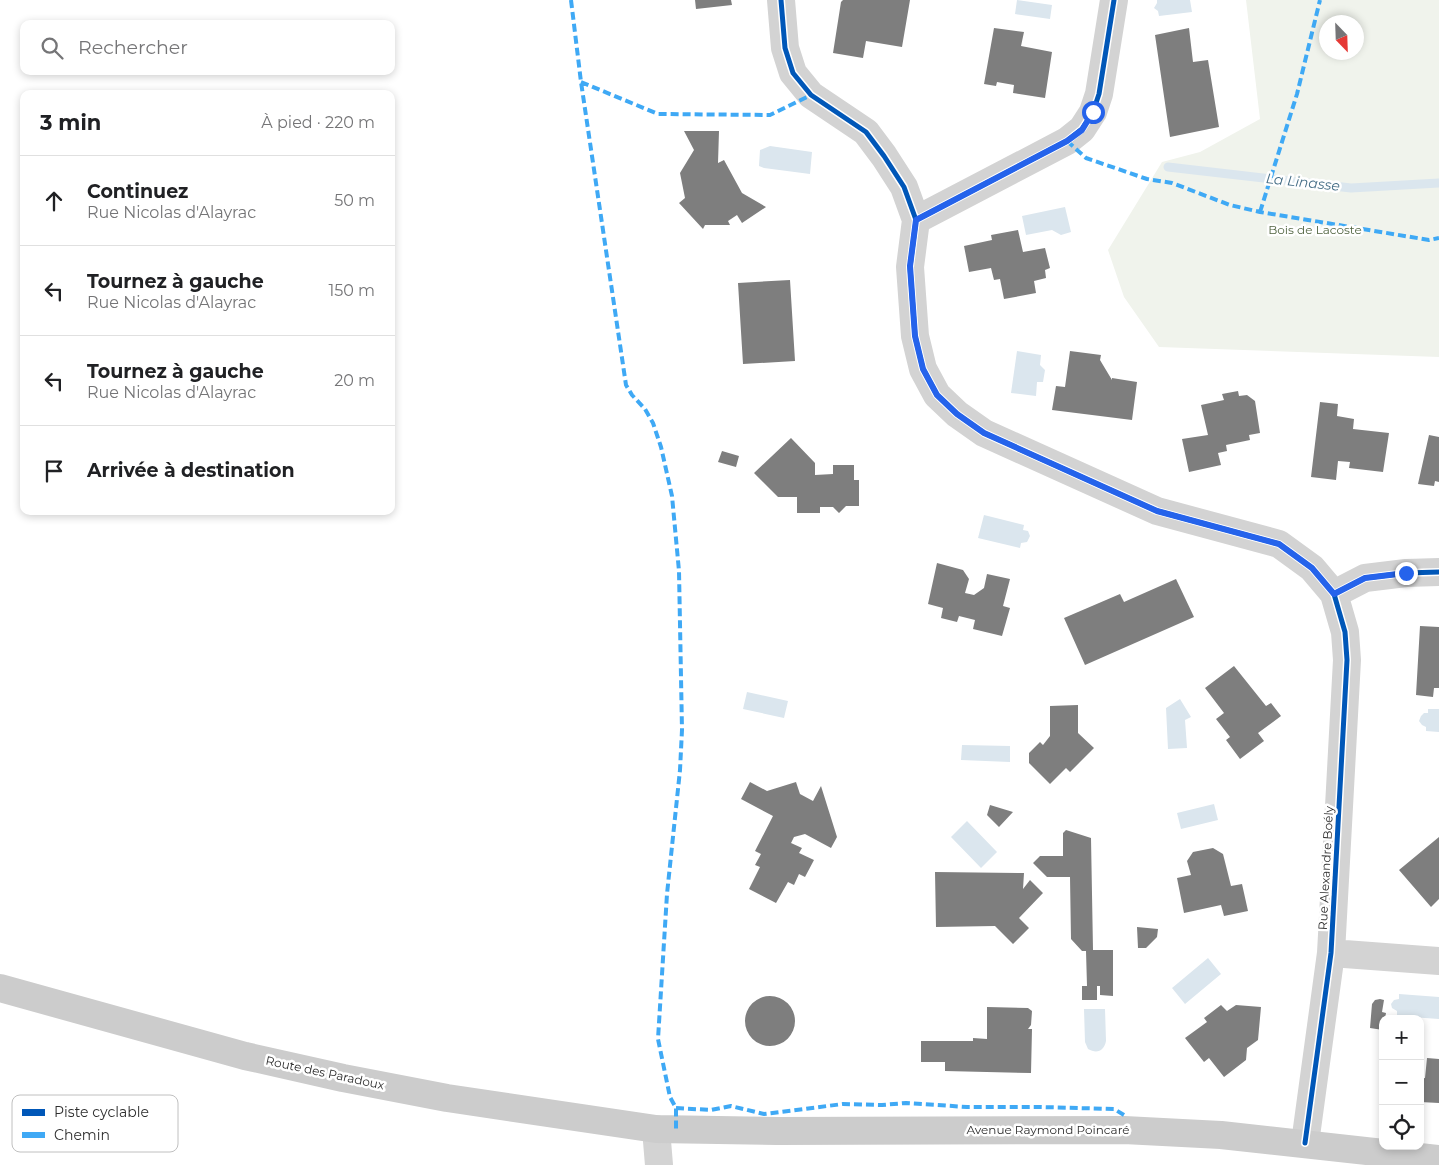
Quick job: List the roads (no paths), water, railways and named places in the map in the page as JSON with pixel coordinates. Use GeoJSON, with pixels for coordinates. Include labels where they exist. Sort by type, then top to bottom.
{"type":"FeatureCollection","features":[{"type":"Feature","properties":{"kind":"main road","name":"Route des Paradoux"},"geometry":{"type":"LineString","coordinates":[[0,988],[245,1056],[343,1078],[447,1098],[656,1129]]}},
{"type":"Feature","properties":{"kind":"main road","name":"Avenue Raymond Poincaré"},"geometry":{"type":"LineString","coordinates":[[656,1129],[777,1131],[1124,1130],[1221,1135],[1439,1159]]}},
{"type":"Feature","properties":{"kind":"street"},"geometry":{"type":"LineString","coordinates":[[781,0],[786,48],[793,73],[811,95],[866,132],[904,187],[916,220],[910,266],[915,336],[923,369],[937,395],[957,414],[984,433],[1157,511],[1279,544],[1312,568],[1334,594],[1365,578],[1406,573],[1439,572]]}},
{"type":"Feature","properties":{"kind":"street"},"geometry":{"type":"LineString","coordinates":[[916,220],[1067,141],[1082,130],[1093,112],[1099,94],[1114,0]]}},
{"type":"Feature","properties":{"kind":"street","name":"Rue Alexandre Boély"},"geometry":{"type":"LineString","coordinates":[[1304,1143],[1331,953],[1348,660],[1345,632],[1334,594]]}},
{"type":"Feature","properties":{"kind":"street"},"geometry":{"type":"LineString","coordinates":[[1331,953],[1439,961]]}},
{"type":"Feature","properties":{"kind":"street"},"geometry":{"type":"LineString","coordinates":[[656,1129],[659,1165]]}},
{"type":"Feature","properties":{"kind":"waterway","name":"La Linasse"},"geometry":{"type":"LineString","coordinates":[[1168,167],[1351,188],[1439,183]]}},
{"type":"Feature","properties":{"kind":"park label","name":"Bois de Lacoste"},"geometry":{"type":"Point","coordinates":[1315,230]}}]}
